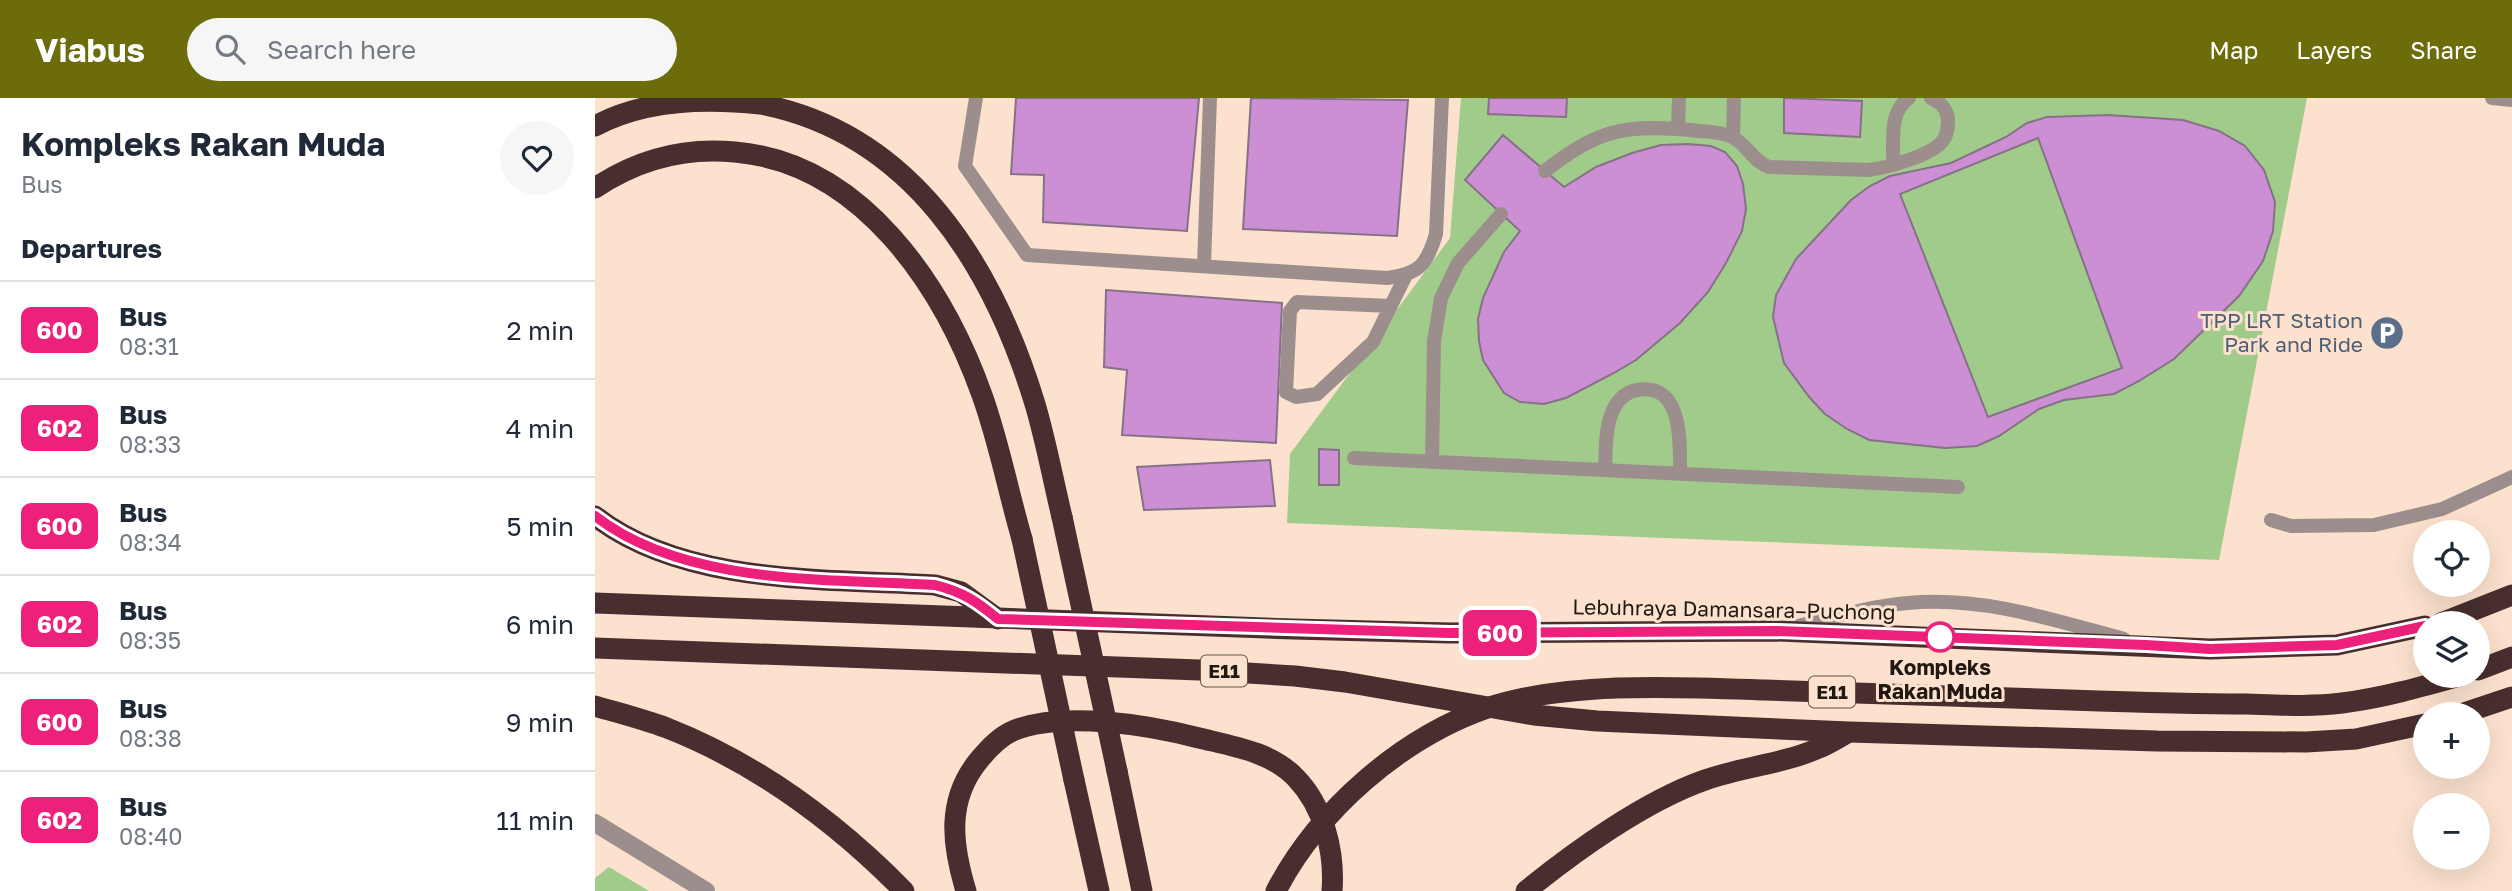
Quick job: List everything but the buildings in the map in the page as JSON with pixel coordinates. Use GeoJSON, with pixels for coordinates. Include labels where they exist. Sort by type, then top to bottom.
{"type":"FeatureCollection","features":[{"type":"Feature","properties":{"kind":"highway"},"geometry":{"type":"LineString","coordinates":[[595,126],[637,109],[681,100],[723,99],[776,107],[811,117],[865,146],[892,165],[918,190],[962,242],[999,307],[1036,407],[1142,891]]}},
{"type":"Feature","properties":{"kind":"highway"},"geometry":{"type":"LineString","coordinates":[[595,188],[626,170],[655,158],[686,151],[753,153],[785,161],[815,175],[851,200],[894,239],[918,269],[953,331],[991,424],[1021,539],[1099,891]]}},
{"type":"Feature","properties":{"kind":"highway"},"geometry":{"type":"LineString","coordinates":[[595,516],[633,540],[701,564],[750,573],[935,585],[961,592],[998,619]]}},
{"type":"Feature","properties":{"kind":"highway"},"geometry":{"type":"LineString","coordinates":[[2471,611],[2512,595]]}},
{"type":"Feature","properties":{"kind":"highway","name":"E11"},"geometry":{"type":"LineString","coordinates":[[595,603],[998,619]]}},
{"type":"Feature","properties":{"kind":"highway","name":"Lebuhraya Damansara–Puchong"},"geometry":{"type":"LineString","coordinates":[[998,619],[1449,633],[1776,631],[2210,649],[2337,645],[2413,629]]}},
{"type":"Feature","properties":{"kind":"highway","name":"E11"},"geometry":{"type":"LineString","coordinates":[[595,648],[1261,673],[1345,681],[1464,704],[1572,719],[1849,732],[2306,742],[2356,738],[2413,726]]}},
{"type":"Feature","properties":{"kind":"highway"},"geometry":{"type":"LineString","coordinates":[[2490,665],[2512,657]]}},
{"type":"Feature","properties":{"kind":"highway","name":"E11"},"geometry":{"type":"LineString","coordinates":[[1276,891],[1304,846],[1332,811],[1376,772],[1422,740],[1455,722],[1489,707],[1526,698],[1606,689],[1711,688],[2137,703],[2308,705],[2374,698],[2413,688]]}},
{"type":"Feature","properties":{"kind":"highway"},"geometry":{"type":"LineString","coordinates":[[2490,704],[2512,697]]}},
{"type":"Feature","properties":{"kind":"highway"},"geometry":{"type":"LineString","coordinates":[[595,706],[668,729],[765,779],[844,835],[904,891]]}},
{"type":"Feature","properties":{"kind":"highway"},"geometry":{"type":"LineString","coordinates":[[966,891],[955,852],[953,828],[955,807],[962,785],[973,767],[999,739],[1016,730],[1036,725],[1095,722],[1160,727],[1253,752],[1277,763],[1296,777],[1312,800],[1332,856],[1332,891]]}},
{"type":"Feature","properties":{"kind":"highway"},"geometry":{"type":"LineString","coordinates":[[1526,891],[1588,844],[1664,798],[1701,781],[1818,748],[1849,732]]}},
{"type":"Feature","properties":{"kind":"street"},"geometry":{"type":"LineString","coordinates":[[595,822],[706,891]]}},
{"type":"Feature","properties":{"kind":"lane"},"geometry":{"type":"LineString","coordinates":[[976,98],[965,166],[1027,256],[1387,278],[1406,275],[1420,268],[1431,253],[1436,234],[1442,98]]}},
{"type":"Feature","properties":{"kind":"lane"},"geometry":{"type":"LineString","coordinates":[[1204,265],[1210,98]]}},
{"type":"Feature","properties":{"kind":"lane"},"geometry":{"type":"LineString","coordinates":[[1678,129],[1679,98]]}},
{"type":"Feature","properties":{"kind":"lane"},"geometry":{"type":"LineString","coordinates":[[1733,137],[1734,98]]}},
{"type":"Feature","properties":{"kind":"lane"},"geometry":{"type":"LineString","coordinates":[[1893,165],[1897,108],[1909,98]]}},
{"type":"Feature","properties":{"kind":"lane"},"geometry":{"type":"LineString","coordinates":[[1545,171],[1571,150],[1593,138],[1635,129],[1678,129],[1723,134],[1733,137],[1757,161],[1769,167],[1868,170],[1893,165],[1937,146],[1945,138],[1947,113],[1938,101],[1931,98]]}},
{"type":"Feature","properties":{"kind":"lane"},"geometry":{"type":"LineString","coordinates":[[2501,99],[2512,112]]}},
{"type":"Feature","properties":{"kind":"lane"},"geometry":{"type":"LineString","coordinates":[[1432,462],[1434,341],[1441,298],[1458,263],[1501,214]]}},
{"type":"Feature","properties":{"kind":"lane"},"geometry":{"type":"LineString","coordinates":[[1391,306],[1297,302],[1290,310],[1286,392],[1296,397],[1317,394],[1373,342],[1391,306],[1406,275]]}},
{"type":"Feature","properties":{"kind":"lane"},"geometry":{"type":"LineString","coordinates":[[1605,470],[1611,415],[1620,398],[1633,390],[1647,388],[1660,391],[1669,401],[1676,416],[1680,432],[1680,472]]}},
{"type":"Feature","properties":{"kind":"lane"},"geometry":{"type":"LineString","coordinates":[[1354,458],[1958,487]]}},
{"type":"Feature","properties":{"kind":"lane"},"geometry":{"type":"LineString","coordinates":[[2271,520],[2291,526],[2374,525],[2442,509],[2511,478]]}},
{"type":"Feature","properties":{"kind":"lane"},"geometry":{"type":"LineString","coordinates":[[1776,631],[1908,603],[1948,602],[2011,609],[2146,645]]}},
{"type":"Feature","properties":{"kind":"green space"},"geometry":{"type":"Polygon","coordinates":[[[1461,98],[2307,98],[2219,560],[1287,523],[1290,454],[1450,238],[1461,98]]]}},
{"type":"Feature","properties":{"kind":"green space"},"geometry":{"type":"Polygon","coordinates":[[[609,867],[649,891],[595,891],[595,878],[609,867]]]}},
{"type":"Feature","properties":{"kind":"bus line","name":"600"},"geometry":{"type":"LineString","coordinates":[[595,516],[633,540],[701,564],[750,573],[935,585],[961,592],[998,619],[1449,633],[1776,631],[2210,649],[2337,645],[2413,628]]}},
{"type":"Feature","properties":{"kind":"place","name":"TPP LRT Station Park and Ride"},"geometry":{"type":"Point","coordinates":[2387,333]}},
{"type":"Feature","properties":{"kind":"place","name":"Kompleks Rakan Muda"},"geometry":{"type":"Point","coordinates":[1940,637]}}]}
